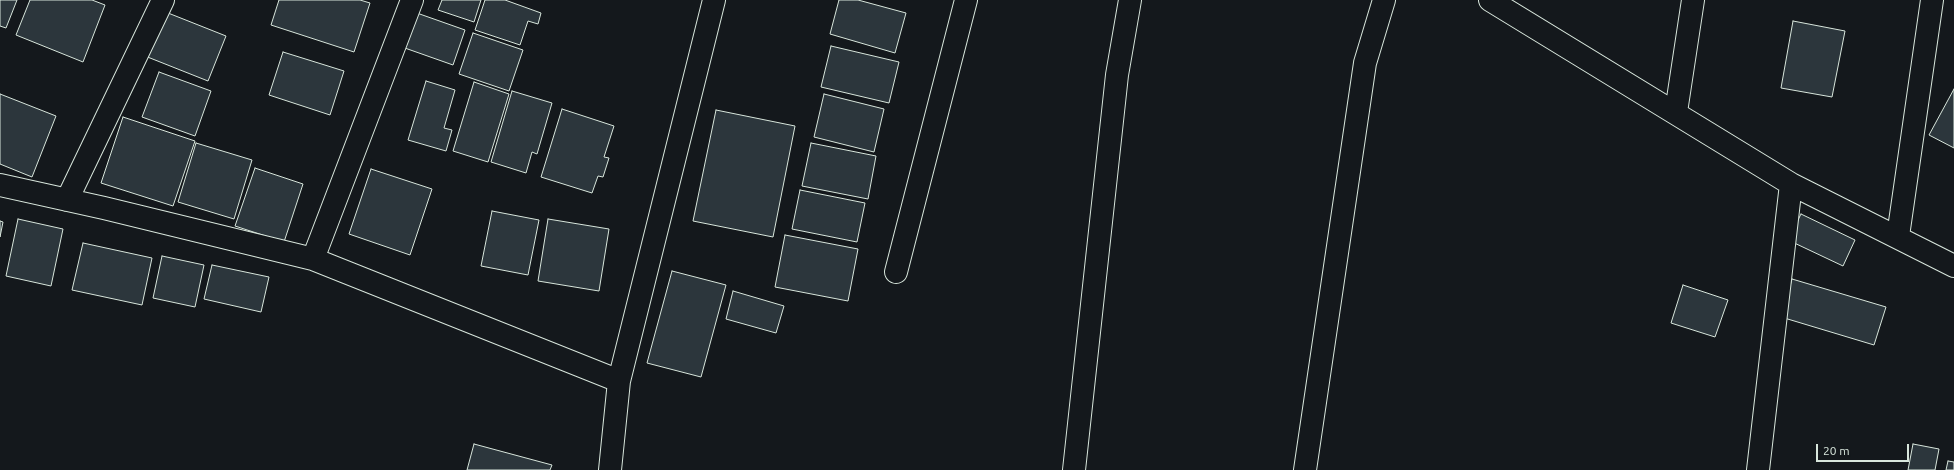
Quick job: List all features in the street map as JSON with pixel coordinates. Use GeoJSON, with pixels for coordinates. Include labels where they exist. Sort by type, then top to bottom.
{"type":"FeatureCollection","features":[{"type":"Feature","properties":{"kind":"street"},"geometry":{"type":"LineString","coordinates":[[67,200],[163,0]]}},
{"type":"Feature","properties":{"kind":"street"},"geometry":{"type":"LineString","coordinates":[[313,259],[412,0]]}},
{"type":"Feature","properties":{"kind":"street"},"geometry":{"type":"LineString","coordinates":[[610,470],[619,381],[714,0]]}},
{"type":"Feature","properties":{"kind":"street"},"geometry":{"type":"LineString","coordinates":[[896,272],[966,0]]}},
{"type":"Feature","properties":{"kind":"street"},"geometry":{"type":"LineString","coordinates":[[1074,470],[1117,75],[1130,0]]}},
{"type":"Feature","properties":{"kind":"street"},"geometry":{"type":"LineString","coordinates":[[1305,470],[1365,63],[1384,0]]}},
{"type":"Feature","properties":{"kind":"street"},"geometry":{"type":"LineString","coordinates":[[1490,0],[1676,112],[1791,184],[1898,236],[1954,266]]}},
{"type":"Feature","properties":{"kind":"street"},"geometry":{"type":"LineString","coordinates":[[1676,112],[1693,0]]}},
{"type":"Feature","properties":{"kind":"street"},"geometry":{"type":"LineString","coordinates":[[1898,236],[1932,0]]}},
{"type":"Feature","properties":{"kind":"street"},"geometry":{"type":"LineString","coordinates":[[1758,470],[1791,184]]}},
{"type":"Feature","properties":{"kind":"street"},"geometry":{"type":"LineString","coordinates":[[0,185],[313,259],[619,381]]}},
{"type":"Feature","properties":{"kind":"building"},"geometry":{"type":"Polygon","coordinates":[[[0,0],[17,0],[6,28],[0,26],[0,0]]]}},
{"type":"Feature","properties":{"kind":"building"},"geometry":{"type":"Polygon","coordinates":[[[30,0],[92,0],[105,5],[83,62],[16,35],[30,0]]]}},
{"type":"Feature","properties":{"kind":"building"},"geometry":{"type":"Polygon","coordinates":[[[279,0],[360,0],[370,3],[354,52],[271,25],[279,0]]]}},
{"type":"Feature","properties":{"kind":"building"},"geometry":{"type":"Polygon","coordinates":[[[442,0],[481,0],[474,22],[438,10],[442,0]]]}},
{"type":"Feature","properties":{"kind":"building"},"geometry":{"type":"Polygon","coordinates":[[[485,0],[505,0],[541,13],[538,24],[528,21],[520,45],[475,30],[485,0]]]}},
{"type":"Feature","properties":{"kind":"building"},"geometry":{"type":"Polygon","coordinates":[[[839,0],[858,0],[906,13],[895,53],[830,34],[839,0]]]}},
{"type":"Feature","properties":{"kind":"building"},"geometry":{"type":"Polygon","coordinates":[[[163,11],[226,36],[208,81],[145,56],[163,11]]]}},
{"type":"Feature","properties":{"kind":"building"},"geometry":{"type":"Polygon","coordinates":[[[414,12],[465,30],[453,65],[402,47],[414,12]]]}},
{"type":"Feature","properties":{"kind":"building"},"geometry":{"type":"Polygon","coordinates":[[[1793,21],[1845,31],[1832,97],[1781,88],[1793,21]]]}},
{"type":"Feature","properties":{"kind":"building"},"geometry":{"type":"Polygon","coordinates":[[[473,33],[523,50],[509,91],[459,74],[473,33]]]}},
{"type":"Feature","properties":{"kind":"building"},"geometry":{"type":"Polygon","coordinates":[[[831,46],[899,62],[889,103],[821,87],[831,46]]]}},
{"type":"Feature","properties":{"kind":"building"},"geometry":{"type":"Polygon","coordinates":[[[283,52],[344,71],[330,115],[269,95],[283,52]]]}},
{"type":"Feature","properties":{"kind":"building"},"geometry":{"type":"Polygon","coordinates":[[[159,72],[211,91],[195,136],[142,117],[159,72]]]}},
{"type":"Feature","properties":{"kind":"building"},"geometry":{"type":"Polygon","coordinates":[[[426,81],[455,90],[444,128],[452,130],[446,151],[408,140],[426,81]]]}},
{"type":"Feature","properties":{"kind":"building"},"geometry":{"type":"Polygon","coordinates":[[[474,82],[509,94],[488,162],[453,151],[474,82]]]}},
{"type":"Feature","properties":{"kind":"building"},"geometry":{"type":"Polygon","coordinates":[[[1954,89],[1954,148],[1929,135],[1954,89]]]}},
{"type":"Feature","properties":{"kind":"building"},"geometry":{"type":"Polygon","coordinates":[[[512,91],[552,103],[537,154],[532,152],[526,173],[491,162],[512,91]]]}},
{"type":"Feature","properties":{"kind":"building"},"geometry":{"type":"Polygon","coordinates":[[[0,94],[56,116],[32,177],[0,164],[0,94]]]}},
{"type":"Feature","properties":{"kind":"building"},"geometry":{"type":"Polygon","coordinates":[[[824,94],[884,109],[874,152],[814,137],[824,94]]]}},
{"type":"Feature","properties":{"kind":"building"},"geometry":{"type":"Polygon","coordinates":[[[562,109],[614,126],[604,157],[609,158],[603,177],[598,176],[592,193],[541,177],[562,109]]]}},
{"type":"Feature","properties":{"kind":"building"},"geometry":{"type":"Polygon","coordinates":[[[716,110],[795,126],[773,237],[693,221],[716,110]]]}},
{"type":"Feature","properties":{"kind":"building"},"geometry":{"type":"Polygon","coordinates":[[[123,117],[195,141],[173,206],[101,183],[123,117]]]}},
{"type":"Feature","properties":{"kind":"building"},"geometry":{"type":"Polygon","coordinates":[[[196,143],[252,160],[234,219],[178,202],[196,143]]]}},
{"type":"Feature","properties":{"kind":"building"},"geometry":{"type":"Polygon","coordinates":[[[811,143],[876,156],[868,199],[802,186],[811,143]]]}},
{"type":"Feature","properties":{"kind":"building"},"geometry":{"type":"Polygon","coordinates":[[[255,168],[303,184],[284,242],[235,226],[255,168]]]}},
{"type":"Feature","properties":{"kind":"building"},"geometry":{"type":"Polygon","coordinates":[[[371,169],[432,189],[410,255],[349,234],[371,169]]]}},
{"type":"Feature","properties":{"kind":"building"},"geometry":{"type":"Polygon","coordinates":[[[800,190],[865,203],[857,242],[792,229],[800,190]]]}},
{"type":"Feature","properties":{"kind":"building"},"geometry":{"type":"Polygon","coordinates":[[[492,211],[539,220],[528,275],[481,266],[492,211]]]}},
{"type":"Feature","properties":{"kind":"building"},"geometry":{"type":"Polygon","coordinates":[[[1801,214],[1855,240],[1843,266],[1788,240],[1801,214]]]}},
{"type":"Feature","properties":{"kind":"building"},"geometry":{"type":"Polygon","coordinates":[[[18,219],[63,229],[51,286],[6,276],[18,219]]]}},
{"type":"Feature","properties":{"kind":"building"},"geometry":{"type":"Polygon","coordinates":[[[548,219],[609,229],[599,291],[538,281],[548,219]]]}},
{"type":"Feature","properties":{"kind":"building"},"geometry":{"type":"Polygon","coordinates":[[[0,221],[3,222],[0,237],[0,221]]]}},
{"type":"Feature","properties":{"kind":"building"},"geometry":{"type":"Polygon","coordinates":[[[785,235],[858,249],[848,301],[775,287],[785,235]]]}},
{"type":"Feature","properties":{"kind":"building"},"geometry":{"type":"Polygon","coordinates":[[[83,243],[152,258],[142,305],[72,290],[83,243]]]}},
{"type":"Feature","properties":{"kind":"building"},"geometry":{"type":"Polygon","coordinates":[[[162,256],[204,265],[195,307],[153,298],[162,256]]]}},
{"type":"Feature","properties":{"kind":"building"},"geometry":{"type":"Polygon","coordinates":[[[212,265],[269,277],[261,312],[204,299],[212,265]]]}},
{"type":"Feature","properties":{"kind":"building"},"geometry":{"type":"Polygon","coordinates":[[[672,271],[726,285],[701,377],[647,363],[672,271]]]}},
{"type":"Feature","properties":{"kind":"building"},"geometry":{"type":"Polygon","coordinates":[[[1792,279],[1886,307],[1874,345],[1781,317],[1792,279]]]}},
{"type":"Feature","properties":{"kind":"building"},"geometry":{"type":"Polygon","coordinates":[[[1683,285],[1728,300],[1715,337],[1671,323],[1683,285]]]}},
{"type":"Feature","properties":{"kind":"building"},"geometry":{"type":"Polygon","coordinates":[[[733,291],[784,306],[776,333],[726,319],[733,291]]]}},
{"type":"Feature","properties":{"kind":"building"},"geometry":{"type":"Polygon","coordinates":[[[474,444],[552,465],[550,470],[467,470],[474,444]]]}},
{"type":"Feature","properties":{"kind":"building"},"geometry":{"type":"Polygon","coordinates":[[[1913,444],[1939,449],[1935,470],[1908,470],[1913,444]]]}},
{"type":"Feature","properties":{"kind":"building"},"geometry":{"type":"Polygon","coordinates":[[[1948,461],[1954,462],[1954,470],[1946,470],[1948,461]]]}}]}
